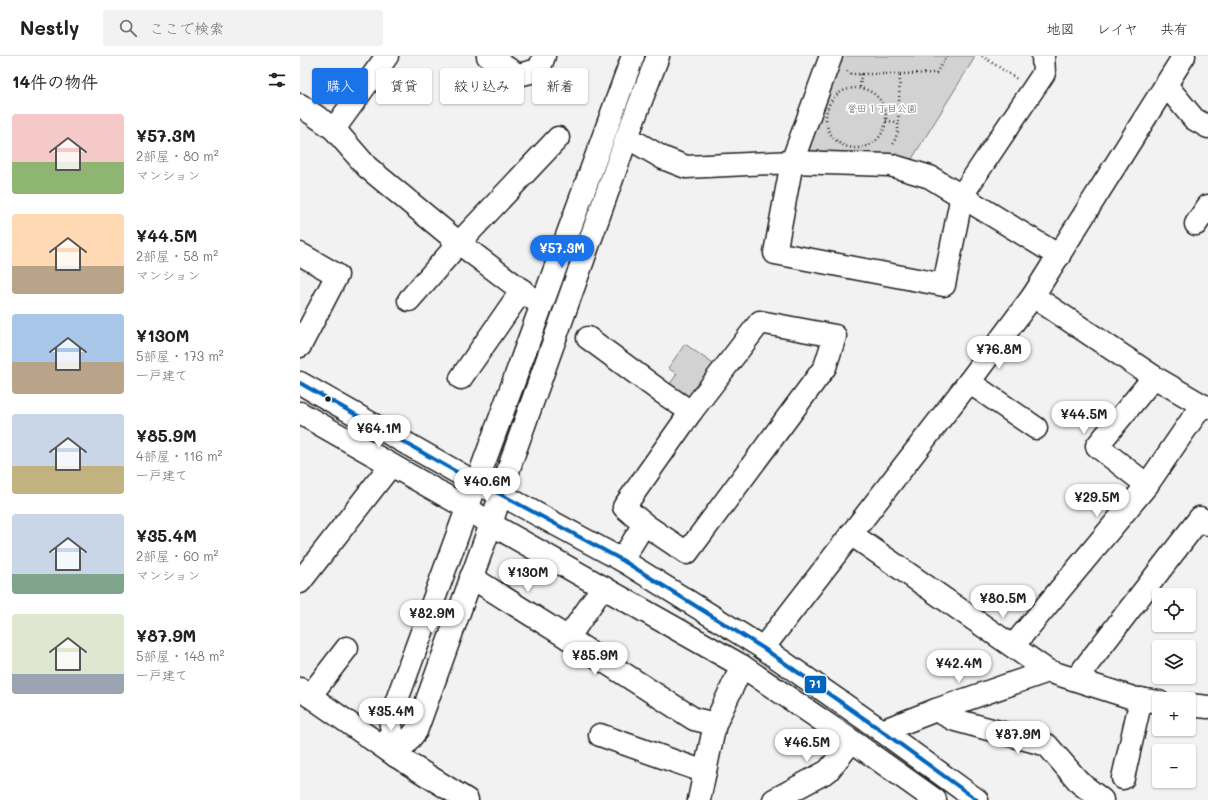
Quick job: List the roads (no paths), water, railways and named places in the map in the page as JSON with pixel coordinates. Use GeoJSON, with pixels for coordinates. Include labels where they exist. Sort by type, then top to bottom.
{"type":"FeatureCollection","features":[{"type":"Feature","properties":{"kind":"street"},"geometry":{"type":"LineString","coordinates":[[334,129],[388,56]]}},
{"type":"Feature","properties":{"kind":"street"},"geometry":{"type":"LineString","coordinates":[[488,56],[518,75],[539,70],[544,56]]}},
{"type":"Feature","properties":{"kind":"street"},"geometry":{"type":"LineString","coordinates":[[396,756],[390,719],[632,56]]}},
{"type":"Feature","properties":{"kind":"street"},"geometry":{"type":"LineString","coordinates":[[396,756],[416,731],[491,524],[500,494],[627,137],[658,56]]}},
{"type":"Feature","properties":{"kind":"street"},"geometry":{"type":"LineString","coordinates":[[830,59],[792,162],[775,254],[944,285],[962,195],[1044,73],[1043,56]]}},
{"type":"Feature","properties":{"kind":"street"},"geometry":{"type":"LineString","coordinates":[[763,648],[969,382],[1033,296],[1184,56]]}},
{"type":"Feature","properties":{"kind":"street"},"geometry":{"type":"LineString","coordinates":[[1166,85],[1194,118],[1208,127]]}},
{"type":"Feature","properties":{"kind":"street"},"geometry":{"type":"LineString","coordinates":[[300,105],[334,129],[367,167],[459,243],[541,305]]}},
{"type":"Feature","properties":{"kind":"street"},"geometry":{"type":"LineString","coordinates":[[627,137],[663,158],[686,167],[792,162],[890,165],[930,177],[962,195],[1058,256]]}},
{"type":"Feature","properties":{"kind":"street"},"geometry":{"type":"LineString","coordinates":[[409,300],[459,243],[558,138]]}},
{"type":"Feature","properties":{"kind":"street"},"geometry":{"type":"LineString","coordinates":[[1196,224],[1208,206]]}},
{"type":"Feature","properties":{"kind":"street"},"geometry":{"type":"LineString","coordinates":[[300,254],[337,275],[300,346]]}},
{"type":"Feature","properties":{"kind":"street"},"geometry":{"type":"LineString","coordinates":[[461,378],[522,290]]}},
{"type":"Feature","properties":{"kind":"street"},"geometry":{"type":"LineString","coordinates":[[1013,646],[1146,485],[1205,406],[1154,377],[1033,296]]}},
{"type":"Feature","properties":{"kind":"street"},"geometry":{"type":"LineString","coordinates":[[760,322],[836,336],[825,367],[687,553],[644,524],[624,507],[691,412],[760,322]]}},
{"type":"Feature","properties":{"kind":"street"},"geometry":{"type":"LineString","coordinates":[[588,338],[691,412]]}},
{"type":"Feature","properties":{"kind":"street"},"geometry":{"type":"LineString","coordinates":[[1146,485],[1097,446],[1154,377]]}},
{"type":"Feature","properties":{"kind":"street"},"geometry":{"type":"LineString","coordinates":[[969,382],[1036,428]]}},
{"type":"Feature","properties":{"kind":"street"},"geometry":{"type":"LineString","coordinates":[[300,384],[476,483],[500,494],[622,560],[763,648],[882,731],[977,800]]}},
{"type":"Feature","properties":{"kind":"street"},"geometry":{"type":"LineString","coordinates":[[300,413],[467,508],[491,524],[742,666],[935,800]]}},
{"type":"Feature","properties":{"kind":"street"},"geometry":{"type":"LineString","coordinates":[[300,582],[391,465]]}},
{"type":"Feature","properties":{"kind":"street"},"geometry":{"type":"LineString","coordinates":[[1076,679],[1200,518],[1208,524]]}},
{"type":"Feature","properties":{"kind":"street"},"geometry":{"type":"LineString","coordinates":[[622,560],[644,524]]}},
{"type":"Feature","properties":{"kind":"street"},"geometry":{"type":"LineString","coordinates":[[851,534],[1048,671],[1133,698],[1150,700],[1123,778]]}},
{"type":"Feature","properties":{"kind":"street"},"geometry":{"type":"LineString","coordinates":[[471,577],[694,719],[715,724]]}},
{"type":"Feature","properties":{"kind":"street"},"geometry":{"type":"LineString","coordinates":[[568,638],[603,587]]}},
{"type":"Feature","properties":{"kind":"street"},"geometry":{"type":"LineString","coordinates":[[347,648],[305,692],[396,756],[467,800]]}},
{"type":"Feature","properties":{"kind":"street"},"geometry":{"type":"LineString","coordinates":[[699,800],[715,724],[742,666]]}},
{"type":"Feature","properties":{"kind":"street"},"geometry":{"type":"LineString","coordinates":[[882,731],[936,710],[1048,671]]}},
{"type":"Feature","properties":{"kind":"street"},"geometry":{"type":"LineString","coordinates":[[1196,706],[1208,707]]}},
{"type":"Feature","properties":{"kind":"street"},"geometry":{"type":"LineString","coordinates":[[936,710],[954,720],[1047,745],[1080,783],[1102,800]]}},
{"type":"Feature","properties":{"kind":"street"},"geometry":{"type":"LineString","coordinates":[[600,735],[705,772]]}},
{"type":"Feature","properties":{"kind":"street"},"geometry":{"type":"LineString","coordinates":[[774,800],[828,771],[852,741]]}},
{"type":"Feature","properties":{"kind":"park label","name":"誉田１丁目公園"},"geometry":{"type":"Point","coordinates":[882,108]}}]}
